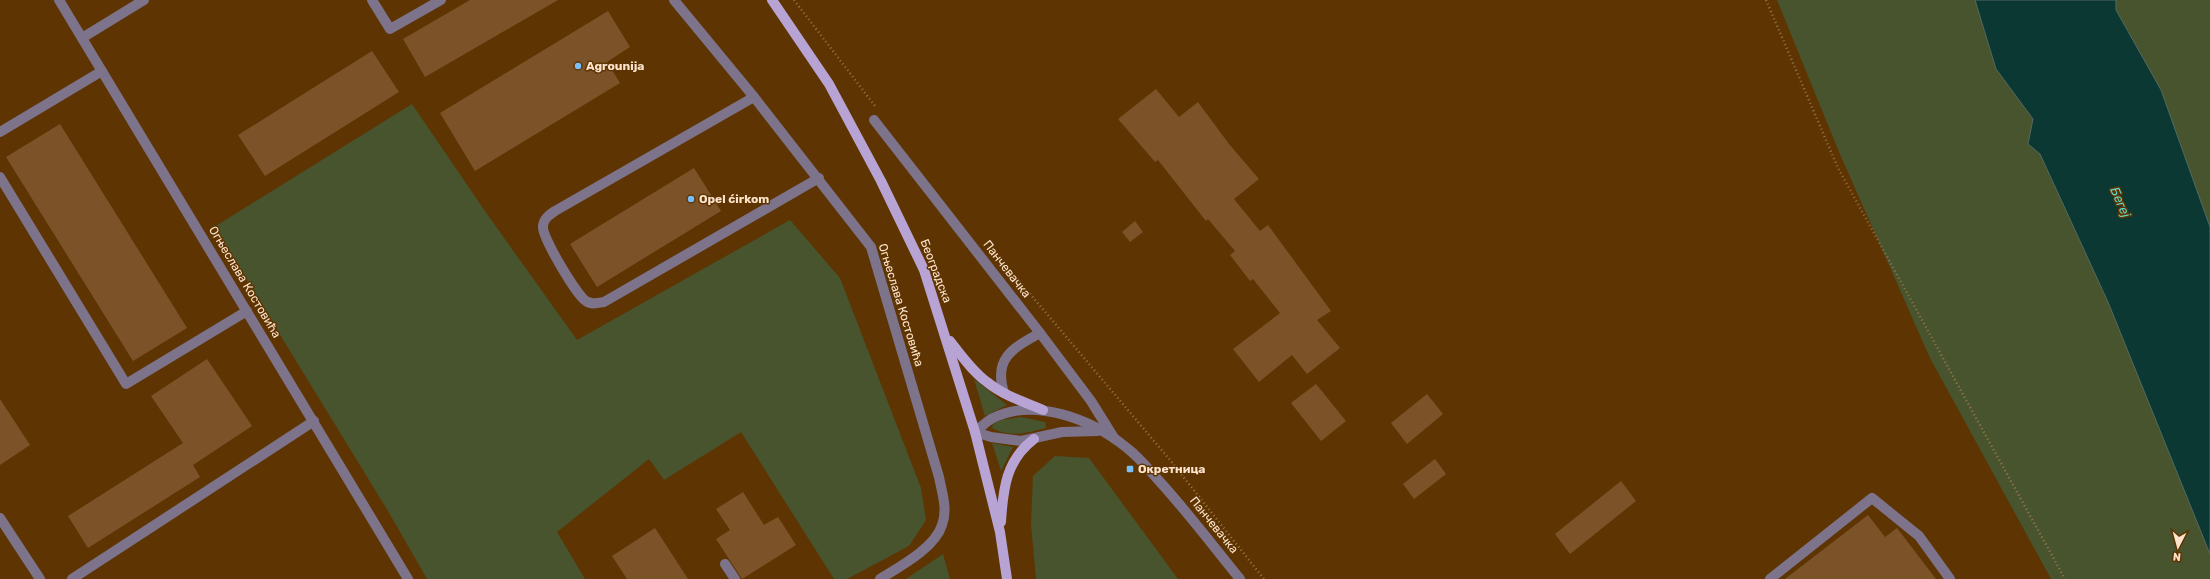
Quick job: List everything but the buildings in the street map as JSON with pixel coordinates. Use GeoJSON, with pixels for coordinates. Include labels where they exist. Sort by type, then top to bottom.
{"type":"FeatureCollection","features":[{"type":"Feature","properties":{"kind":"main road","name":"Београдска"},"geometry":{"type":"LineString","coordinates":[[772,0],[828,84],[881,180],[924,270],[946,335],[975,432],[1000,532],[1007,579]]}},
{"type":"Feature","properties":{"kind":"main road"},"geometry":{"type":"LineString","coordinates":[[946,335],[968,364],[987,382],[1004,392],[1043,410]]}},
{"type":"Feature","properties":{"kind":"main road"},"geometry":{"type":"LineString","coordinates":[[1000,532],[1005,483],[1010,468],[1020,451],[1034,439]]}},
{"type":"Feature","properties":{"kind":"street","name":"Огњеслава Костовића"},"geometry":{"type":"LineString","coordinates":[[59,0],[408,579]]}},
{"type":"Feature","properties":{"kind":"street"},"geometry":{"type":"LineString","coordinates":[[82,38],[144,0]]}},
{"type":"Feature","properties":{"kind":"street"},"geometry":{"type":"LineString","coordinates":[[372,0],[390,29],[441,0]]}},
{"type":"Feature","properties":{"kind":"street","name":"Огњеслава Костовића"},"geometry":{"type":"LineString","coordinates":[[674,0],[819,178],[871,247],[944,498],[945,512],[942,526],[934,538],[919,554],[880,579]]}},
{"type":"Feature","properties":{"kind":"street"},"geometry":{"type":"LineString","coordinates":[[0,132],[102,71]]}},
{"type":"Feature","properties":{"kind":"street"},"geometry":{"type":"LineString","coordinates":[[754,97],[555,211],[544,219],[542,226],[544,237],[576,291],[586,302],[595,304],[604,302],[819,178]]}},
{"type":"Feature","properties":{"kind":"street","name":"Панчевачка"},"geometry":{"type":"LineString","coordinates":[[876,116],[1040,332],[1091,401],[1114,438]]}},
{"type":"Feature","properties":{"kind":"street"},"geometry":{"type":"LineString","coordinates":[[0,176],[126,384],[247,311]]}},
{"type":"Feature","properties":{"kind":"street"},"geometry":{"type":"LineString","coordinates":[[1004,392],[1000,379],[1005,357],[1018,346],[1040,332]]}},
{"type":"Feature","properties":{"kind":"street","name":"Панчевачка"},"geometry":{"type":"LineString","coordinates":[[975,432],[990,419],[1003,414],[1043,410],[1073,417],[1114,438],[1141,460],[1174,497],[1240,579]]}},
{"type":"Feature","properties":{"kind":"street"},"geometry":{"type":"LineString","coordinates":[[72,579],[314,421]]}},
{"type":"Feature","properties":{"kind":"street"},"geometry":{"type":"LineString","coordinates":[[975,432],[1010,440],[1034,439],[1062,432],[1099,431]]}},
{"type":"Feature","properties":{"kind":"street"},"geometry":{"type":"LineString","coordinates":[[1770,579],[1872,498],[1919,536],[1950,579]]}},
{"type":"Feature","properties":{"kind":"street"},"geometry":{"type":"LineString","coordinates":[[0,518],[40,579]]}},
{"type":"Feature","properties":{"kind":"street"},"geometry":{"type":"LineString","coordinates":[[725,564],[735,579]]}},
{"type":"Feature","properties":{"kind":"path"},"geometry":{"type":"LineString","coordinates":[[794,0],[876,116]]}},
{"type":"Feature","properties":{"kind":"path"},"geometry":{"type":"LineString","coordinates":[[1766,0],[1838,168],[2065,579]]}},
{"type":"Feature","properties":{"kind":"path"},"geometry":{"type":"LineString","coordinates":[[1000,258],[1170,460],[1264,579]]}},
{"type":"Feature","properties":{"kind":"green space"},"geometry":{"type":"Polygon","coordinates":[[[1777,0],[1975,0],[1996,69],[2033,119],[2028,144],[2040,154],[2108,302],[2210,554],[2210,579],[2051,579],[1930,358],[1839,152],[1777,0]]]}},
{"type":"Feature","properties":{"kind":"green space"},"geometry":{"type":"Polygon","coordinates":[[[2116,0],[2210,0],[2210,227],[2161,90],[2116,10],[2116,0]]]}},
{"type":"Feature","properties":{"kind":"green space"},"geometry":{"type":"Polygon","coordinates":[[[412,104],[487,214],[577,340],[790,220],[840,278],[921,488],[926,520],[909,546],[847,579],[834,579],[741,432],[664,480],[649,459],[557,532],[585,579],[427,579],[388,511],[214,227],[412,104]]]}},
{"type":"Feature","properties":{"kind":"green space"},"geometry":{"type":"Polygon","coordinates":[[[974,379],[1007,405],[985,416],[974,379]]]}},
{"type":"Feature","properties":{"kind":"green space"},"geometry":{"type":"Polygon","coordinates":[[[1021,417],[1045,422],[1046,428],[1026,433],[1012,434],[992,428],[993,424],[1001,420],[1021,417]]]}},
{"type":"Feature","properties":{"kind":"green space"},"geometry":{"type":"Polygon","coordinates":[[[992,443],[1013,447],[1001,471],[992,443]]]}},
{"type":"Feature","properties":{"kind":"green space"},"geometry":{"type":"Polygon","coordinates":[[[1055,456],[1089,458],[1178,579],[1036,579],[1031,524],[1033,476],[1055,456]]]}},
{"type":"Feature","properties":{"kind":"green space"},"geometry":{"type":"Polygon","coordinates":[[[943,554],[950,579],[906,579],[943,554]]]}},
{"type":"Feature","properties":{"kind":"water","name":"Бегеј"},"geometry":{"type":"Polygon","coordinates":[[[1975,0],[2116,0],[2116,10],[2161,90],[2210,227],[2210,554],[2108,302],[2040,154],[2028,144],[2033,119],[1996,69],[1975,0]]]}},
{"type":"Feature","properties":{"kind":"place","name":"Agrounija"},"geometry":{"type":"Point","coordinates":[578,66]}},
{"type":"Feature","properties":{"kind":"place","name":"Opel ćirkom"},"geometry":{"type":"Point","coordinates":[691,199]}},
{"type":"Feature","properties":{"kind":"place","name":"Окретница"},"geometry":{"type":"Point","coordinates":[1130,469]}}]}
